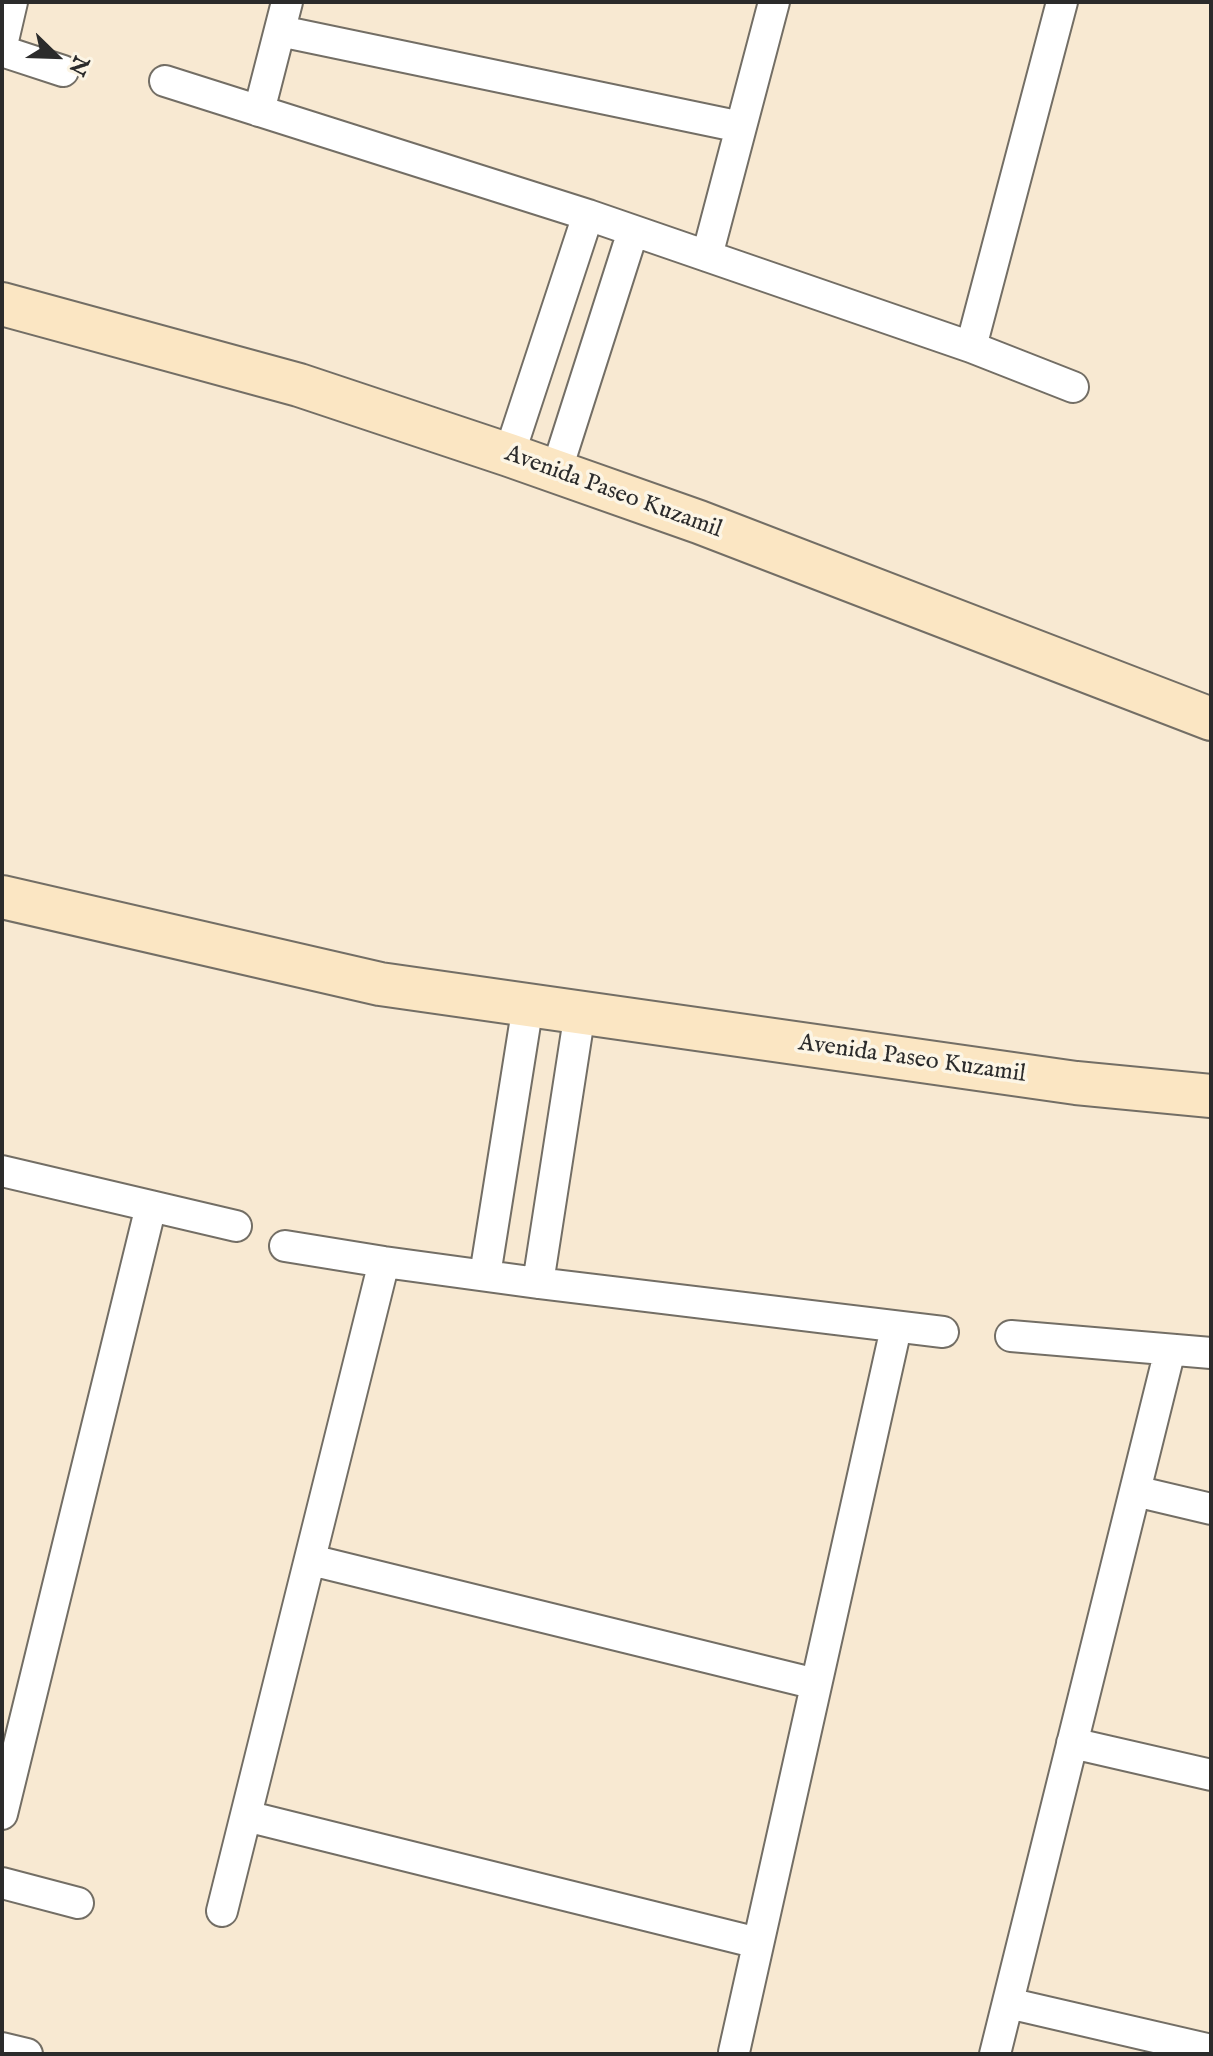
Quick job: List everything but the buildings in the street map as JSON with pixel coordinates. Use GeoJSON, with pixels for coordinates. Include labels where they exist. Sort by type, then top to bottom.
{"type":"FeatureCollection","features":[{"type":"Feature","properties":{"kind":"main road","name":"Avenida Paseo Kuzamil"},"geometry":{"type":"LineString","coordinates":[[2,304],[299,385],[509,455],[699,522],[1211,719]]}},
{"type":"Feature","properties":{"kind":"main road","name":"Avenida Paseo Kuzamil"},"geometry":{"type":"LineString","coordinates":[[2,897],[380,984],[1076,1083],[1211,1096]]}},
{"type":"Feature","properties":{"kind":"street"},"geometry":{"type":"LineString","coordinates":[[2,45],[12,2]]}},
{"type":"Feature","properties":{"kind":"street"},"geometry":{"type":"LineString","coordinates":[[707,256],[774,2]]}},
{"type":"Feature","properties":{"kind":"street"},"geometry":{"type":"LineString","coordinates":[[971,347],[1062,2]]}},
{"type":"Feature","properties":{"kind":"street"},"geometry":{"type":"LineString","coordinates":[[259,111],[283,16],[741,127]]}},
{"type":"Feature","properties":{"kind":"street"},"geometry":{"type":"LineString","coordinates":[[2,51],[63,71]]}},
{"type":"Feature","properties":{"kind":"street"},"geometry":{"type":"LineString","coordinates":[[165,81],[588,215],[971,347],[1073,387]]}},
{"type":"Feature","properties":{"kind":"street"},"geometry":{"type":"LineString","coordinates":[[509,455],[588,215]]}},
{"type":"Feature","properties":{"kind":"street"},"geometry":{"type":"LineString","coordinates":[[556,472],[633,231]]}},
{"type":"Feature","properties":{"kind":"street"},"geometry":{"type":"LineString","coordinates":[[485,1275],[528,1005]]}},
{"type":"Feature","properties":{"kind":"street"},"geometry":{"type":"LineString","coordinates":[[538,1283],[580,1012]]}},
{"type":"Feature","properties":{"kind":"street"},"geometry":{"type":"LineString","coordinates":[[2,1171],[236,1226]]}},
{"type":"Feature","properties":{"kind":"street"},"geometry":{"type":"LineString","coordinates":[[2,1814],[6,1782],[151,1206]]}},
{"type":"Feature","properties":{"kind":"street"},"geometry":{"type":"LineString","coordinates":[[285,1246],[538,1283],[943,1332]]}},
{"type":"Feature","properties":{"kind":"street"},"geometry":{"type":"LineString","coordinates":[[222,1911],[384,1262]]}},
{"type":"Feature","properties":{"kind":"street"},"geometry":{"type":"LineString","coordinates":[[734,2052],[896,1328]]}},
{"type":"Feature","properties":{"kind":"street"},"geometry":{"type":"LineString","coordinates":[[1011,1336],[1211,1353]]}},
{"type":"Feature","properties":{"kind":"street"},"geometry":{"type":"LineString","coordinates":[[995,2054],[1170,1350]]}},
{"type":"Feature","properties":{"kind":"street"},"geometry":{"type":"LineString","coordinates":[[1135,1491],[1211,1509]]}},
{"type":"Feature","properties":{"kind":"street"},"geometry":{"type":"LineString","coordinates":[[311,1560],[816,1684]]}},
{"type":"Feature","properties":{"kind":"street"},"geometry":{"type":"LineString","coordinates":[[1072,1743],[1211,1775]]}},
{"type":"Feature","properties":{"kind":"street"},"geometry":{"type":"LineString","coordinates":[[246,1816],[758,1943]]}},
{"type":"Feature","properties":{"kind":"street"},"geometry":{"type":"LineString","coordinates":[[2,1883],[78,1903]]}},
{"type":"Feature","properties":{"kind":"street"},"geometry":{"type":"LineString","coordinates":[[1008,2003],[1211,2050]]}},
{"type":"Feature","properties":{"kind":"street"},"geometry":{"type":"LineString","coordinates":[[2,2048],[27,2054]]}}]}
